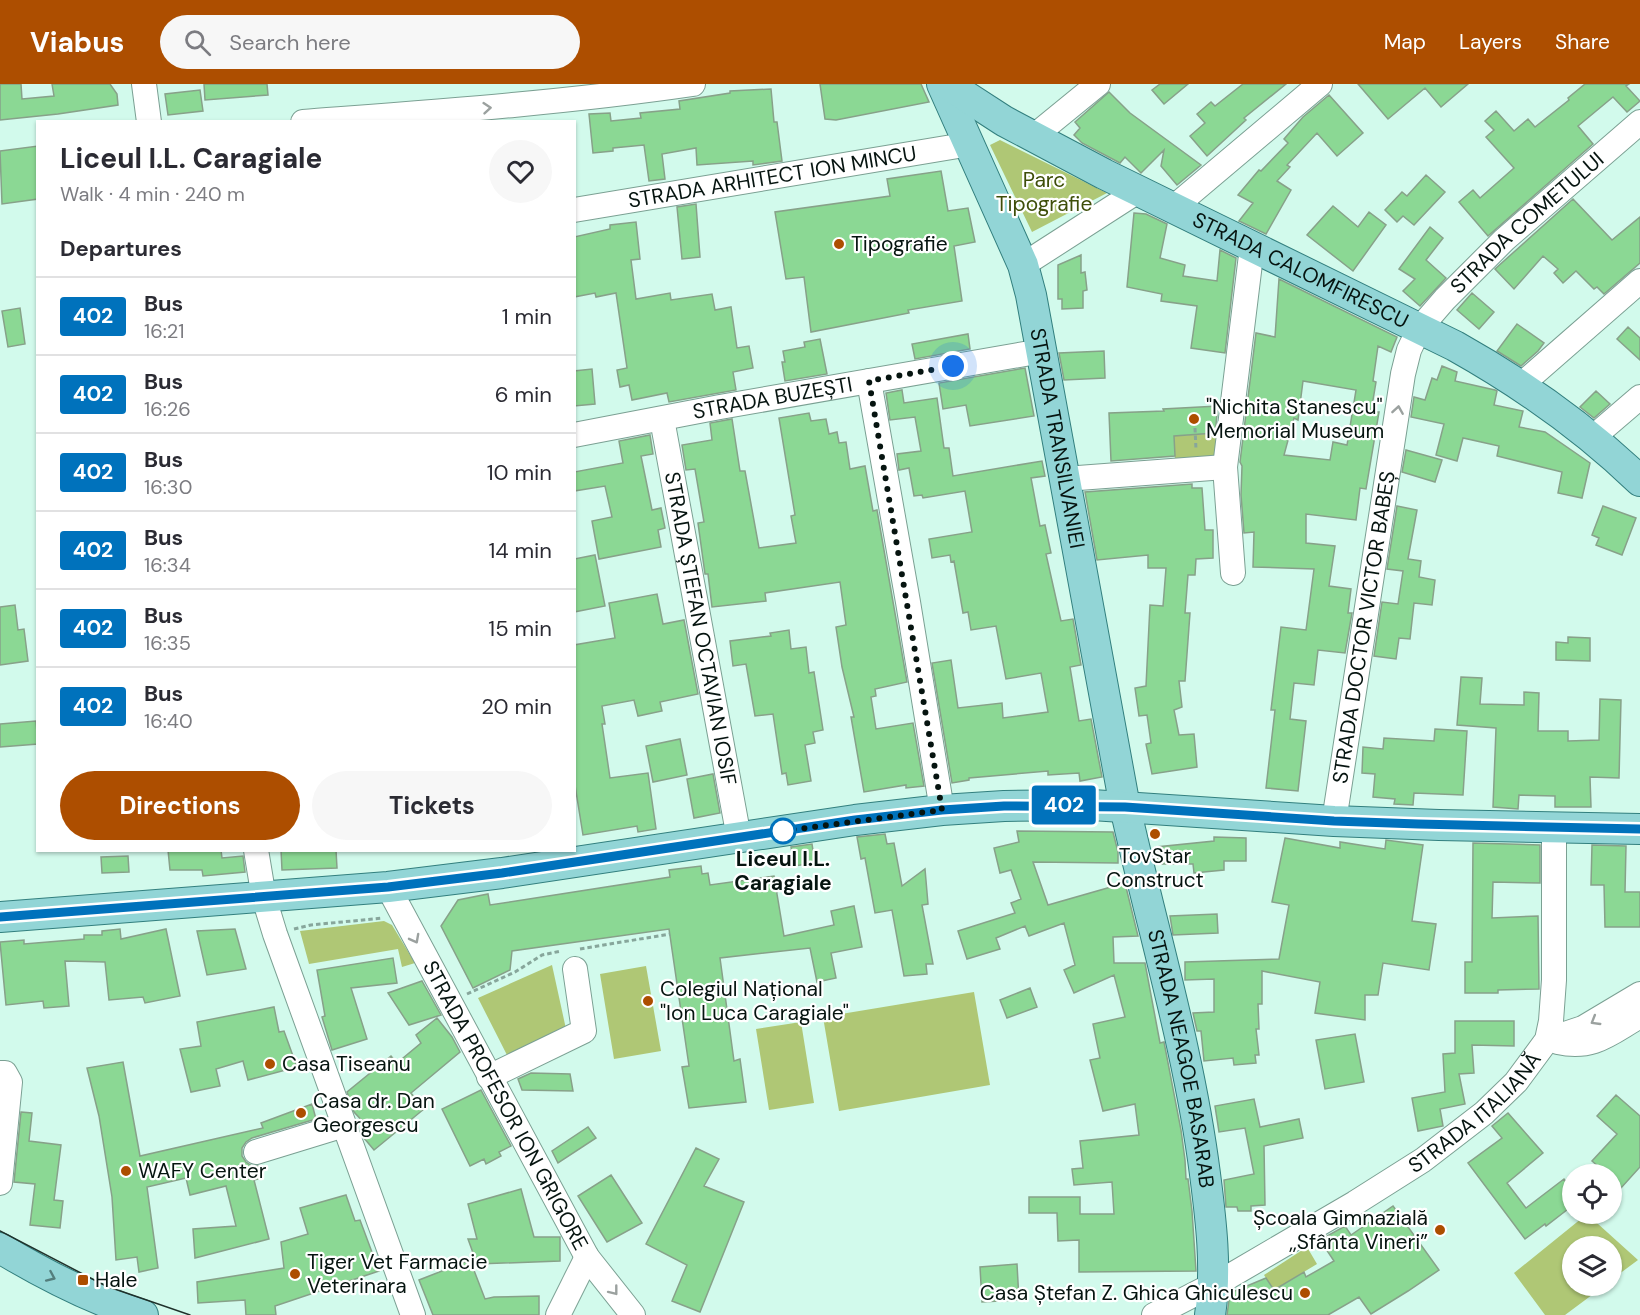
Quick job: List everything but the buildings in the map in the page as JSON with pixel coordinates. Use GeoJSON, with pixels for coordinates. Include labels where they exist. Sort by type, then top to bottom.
{"type":"FeatureCollection","features":[{"type":"Feature","properties":{"kind":"main road","name":"STRADA TRANSILVANIEI"},"geometry":{"type":"LineString","coordinates":[[942,84],[1023,265],[1031,295],[1125,807]]}},
{"type":"Feature","properties":{"kind":"main road","name":"STRADA CALOMFIRESCU"},"geometry":{"type":"LineString","coordinates":[[947,84],[977,105],[1138,191],[1419,328],[1479,360],[1521,385],[1639,478]]}},
{"type":"Feature","properties":{"kind":"main road"},"geometry":{"type":"LineString","coordinates":[[0,917],[388,887],[573,857],[739,838],[855,820],[942,810],[1031,805],[1125,807],[1334,821],[1640,829]]}},
{"type":"Feature","properties":{"kind":"main road","name":"STRADA NEAGOE BASARAB"},"geometry":{"type":"LineString","coordinates":[[1125,807],[1165,968],[1193,1097],[1208,1195],[1213,1286],[1210,1315]]}},
{"type":"Feature","properties":{"kind":"main road"},"geometry":{"type":"LineString","coordinates":[[0,1248],[35,1269],[128,1313]]}},
{"type":"Feature","properties":{"kind":"street"},"geometry":{"type":"LineString","coordinates":[[128,84],[146,102]]}},
{"type":"Feature","properties":{"kind":"street"},"geometry":{"type":"LineString","coordinates":[[353,120],[453,116],[693,84]]}},
{"type":"Feature","properties":{"kind":"street"},"geometry":{"type":"LineString","coordinates":[[1033,136],[1098,84]]}},
{"type":"Feature","properties":{"kind":"street"},"geometry":{"type":"LineString","coordinates":[[1173,208],[1320,84]]}},
{"type":"Feature","properties":{"kind":"street","name":"STRADA COMETULUI"},"geometry":{"type":"LineString","coordinates":[[1419,328],[1504,240],[1640,122]]}},
{"type":"Feature","properties":{"kind":"street","name":"STRADA ARHITECT ION MINCU"},"geometry":{"type":"LineString","coordinates":[[576,210],[970,144]]}},
{"type":"Feature","properties":{"kind":"street"},"geometry":{"type":"LineString","coordinates":[[1023,265],[1138,191]]}},
{"type":"Feature","properties":{"kind":"street"},"geometry":{"type":"LineString","coordinates":[[1233,573],[1225,467],[1252,247]]}},
{"type":"Feature","properties":{"kind":"street"},"geometry":{"type":"LineString","coordinates":[[1521,385],[1640,281]]}},
{"type":"Feature","properties":{"kind":"street","name":"STRADA DOCTOR VICTOR BABEȘ"},"geometry":{"type":"LineString","coordinates":[[1334,821],[1403,374],[1409,350],[1419,328]]}},
{"type":"Feature","properties":{"kind":"street","name":"STRADA BUZEȘTI"},"geometry":{"type":"LineString","coordinates":[[576,435],[1042,351]]}},
{"type":"Feature","properties":{"kind":"street"},"geometry":{"type":"LineString","coordinates":[[869,381],[942,810]]}},
{"type":"Feature","properties":{"kind":"street"},"geometry":{"type":"LineString","coordinates":[[1591,439],[1640,397]]}},
{"type":"Feature","properties":{"kind":"street","name":"STRADA ȘTEFAN OCTAVIAN IOSIF"},"geometry":{"type":"LineString","coordinates":[[662,419],[739,838]]}},
{"type":"Feature","properties":{"kind":"street"},"geometry":{"type":"LineString","coordinates":[[1065,479],[1225,467]]}},
{"type":"Feature","properties":{"kind":"street","name":"STRADA ITALIANĂ"},"geometry":{"type":"LineString","coordinates":[[1154,1315],[1213,1286],[1355,1203],[1423,1160],[1484,1113],[1516,1082],[1546,1040],[1551,1020],[1554,980],[1554,828]]}},
{"type":"Feature","properties":{"kind":"street"},"geometry":{"type":"LineString","coordinates":[[256,852],[264,898],[275,933],[413,1315]]}},
{"type":"Feature","properties":{"kind":"street","name":"STRADA PROFESOR ION GRIGORE"},"geometry":{"type":"LineString","coordinates":[[388,887],[587,1257],[633,1315]]}},
{"type":"Feature","properties":{"kind":"street"},"geometry":{"type":"LineString","coordinates":[[489,1077],[584,1031],[572,956]]}},
{"type":"Feature","properties":{"kind":"street"},"geometry":{"type":"LineString","coordinates":[[1546,1040],[1582,1028],[1640,994]]}},
{"type":"Feature","properties":{"kind":"street"},"geometry":{"type":"LineString","coordinates":[[1546,1040],[1571,1045],[1594,1042],[1640,1016]]}},
{"type":"Feature","properties":{"kind":"street"},"geometry":{"type":"LineString","coordinates":[[0,1073],[5,1073],[10,1082],[0,1183]]}},
{"type":"Feature","properties":{"kind":"street"},"geometry":{"type":"LineString","coordinates":[[256,1152],[344,1125]]}},
{"type":"Feature","properties":{"kind":"street"},"geometry":{"type":"LineString","coordinates":[[558,1315],[587,1257]]}},
{"type":"Feature","properties":{"kind":"path"},"geometry":{"type":"LineString","coordinates":[[275,933],[312,926],[392,917],[403,935],[411,933]]}},
{"type":"Feature","properties":{"kind":"path"},"geometry":{"type":"LineString","coordinates":[[449,1003],[515,972],[542,955],[572,956],[670,934]]}},
{"type":"Feature","properties":{"kind":"green space","name":"Parc Tipografie"},"geometry":{"type":"Polygon","coordinates":[[[1000,140],[1107,193],[1032,232],[990,145],[1000,140]]]}},
{"type":"Feature","properties":{"kind":"green space"},"geometry":{"type":"Polygon","coordinates":[[[1221,433],[1216,457],[1175,462],[1174,436],[1221,433]]]}},
{"type":"Feature","properties":{"kind":"green space"},"geometry":{"type":"Polygon","coordinates":[[[384,921],[392,925],[415,963],[402,967],[398,949],[309,964],[300,931],[384,921]]]}},
{"type":"Feature","properties":{"kind":"green space"},"geometry":{"type":"Polygon","coordinates":[[[552,965],[566,1029],[508,1057],[478,998],[552,965]]]}},
{"type":"Feature","properties":{"kind":"green space"},"geometry":{"type":"Polygon","coordinates":[[[646,966],[661,1051],[614,1059],[600,974],[646,966]]]}},
{"type":"Feature","properties":{"kind":"green space"},"geometry":{"type":"Polygon","coordinates":[[[974,992],[990,1085],[839,1111],[823,1017],[974,992]]]}},
{"type":"Feature","properties":{"kind":"green space"},"geometry":{"type":"Polygon","coordinates":[[[801,1022],[814,1103],[769,1110],[756,1029],[801,1022]]]}},
{"type":"Feature","properties":{"kind":"green space"},"geometry":{"type":"Polygon","coordinates":[[[1575,1224],[1598,1224],[1611,1236],[1562,1236],[1562,1296],[1591,1296],[1565,1315],[1545,1315],[1514,1273],[1575,1224]]]}},
{"type":"Feature","properties":{"kind":"green space"},"geometry":{"type":"Polygon","coordinates":[[[1622,1246],[1638,1260],[1622,1272],[1622,1246]]]}},
{"type":"Feature","properties":{"kind":"green space"},"geometry":{"type":"Polygon","coordinates":[[[1307,1247],[1317,1264],[1274,1290],[1264,1275],[1307,1247]]]}},
{"type":"Feature","properties":{"kind":"tram line"},"geometry":{"type":"LineString","coordinates":[[0,1231],[106,1286],[190,1315]]}},
{"type":"Feature","properties":{"kind":"bus line","name":"402"},"geometry":{"type":"LineString","coordinates":[[0,917],[388,887],[502,873],[855,820],[942,810],[1004,806],[1092,805],[1334,821],[1640,829]]}},
{"type":"Feature","properties":{"kind":"place","name":"Tipografie"},"geometry":{"type":"Point","coordinates":[839,244]}},
{"type":"Feature","properties":{"kind":"place","name":"\"Nichita Stanescu\" Memorial Museum"},"geometry":{"type":"Point","coordinates":[1194,419]}},
{"type":"Feature","properties":{"kind":"place","name":"Liceul I.L. Caragiale"},"geometry":{"type":"Point","coordinates":[783,831]}},
{"type":"Feature","properties":{"kind":"place","name":"TovStar Construct"},"geometry":{"type":"Point","coordinates":[1155,834]}},
{"type":"Feature","properties":{"kind":"place","name":"Colegiul Național \"Ion Luca Caragiale\""},"geometry":{"type":"Point","coordinates":[648,1001]}},
{"type":"Feature","properties":{"kind":"place","name":"Casa Tiseanu"},"geometry":{"type":"Point","coordinates":[270,1064]}},
{"type":"Feature","properties":{"kind":"place","name":"Casa dr. Dan Georgescu"},"geometry":{"type":"Point","coordinates":[301,1113]}},
{"type":"Feature","properties":{"kind":"place","name":"WAFY Center"},"geometry":{"type":"Point","coordinates":[126,1171]}},
{"type":"Feature","properties":{"kind":"place","name":"Școala Gimnazială ,,Sfânta Vineri”"},"geometry":{"type":"Point","coordinates":[1440,1230]}},
{"type":"Feature","properties":{"kind":"place","name":"Tiger Vet Farmacie Veterinara"},"geometry":{"type":"Point","coordinates":[295,1274]}},
{"type":"Feature","properties":{"kind":"place","name":"Hale"},"geometry":{"type":"Point","coordinates":[83,1280]}},
{"type":"Feature","properties":{"kind":"place","name":"Casa Ștefan Z. Ghica Ghiculescu"},"geometry":{"type":"Point","coordinates":[1305,1293]}},
{"type":"Feature","properties":{"kind":"route"},"geometry":{"type":"LineString","coordinates":[[783,831],[942,810],[869,381],[953,366]]}}]}
